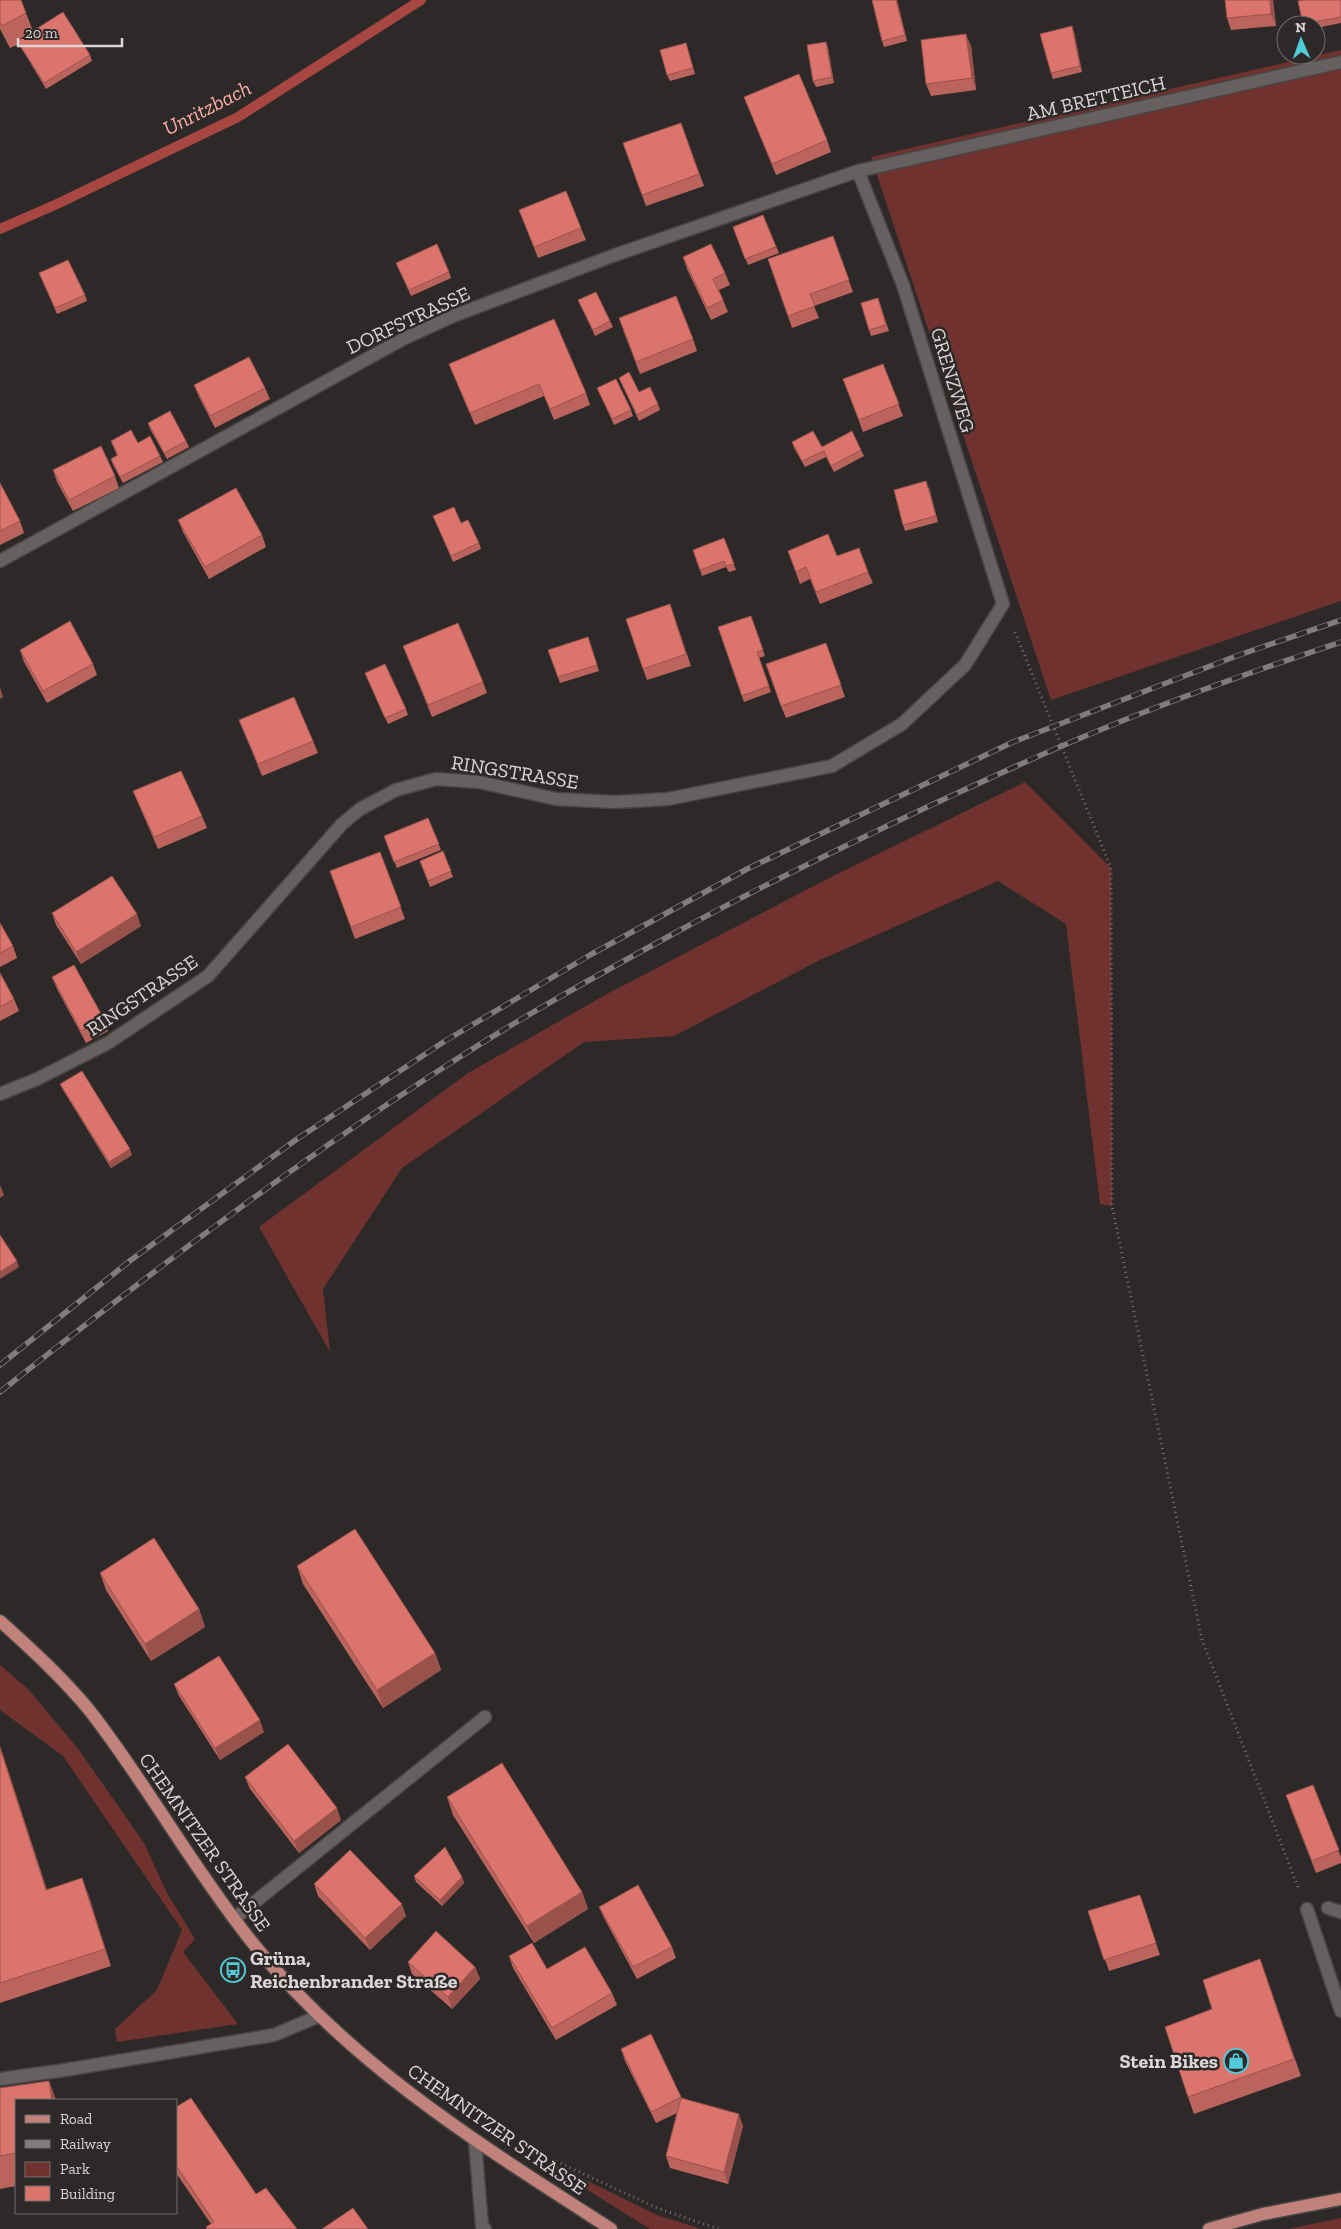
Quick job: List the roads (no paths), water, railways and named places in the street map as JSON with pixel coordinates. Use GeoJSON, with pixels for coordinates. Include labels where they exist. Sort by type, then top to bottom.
{"type":"FeatureCollection","features":[{"type":"Feature","properties":{"kind":"main road","name":"CHEMNITZER STRASSE"},"geometry":{"type":"LineString","coordinates":[[0,1621],[46,1663],[89,1710],[235,1918],[270,1963],[319,2016],[401,2088],[475,2141],[611,2229]]}},
{"type":"Feature","properties":{"kind":"main road"},"geometry":{"type":"LineString","coordinates":[[1209,2229],[1263,2214],[1341,2199]]}},
{"type":"Feature","properties":{"kind":"street","name":"AM BRETTEICH"},"geometry":{"type":"LineString","coordinates":[[858,171],[1341,62]]}},
{"type":"Feature","properties":{"kind":"street","name":"DORFSTRASSE"},"geometry":{"type":"LineString","coordinates":[[0,561],[411,335],[454,316],[615,255],[858,171]]}},
{"type":"Feature","properties":{"kind":"street","name":"GRENZWEG"},"geometry":{"type":"LineString","coordinates":[[858,171],[903,285],[1003,604]]}},
{"type":"Feature","properties":{"kind":"street","name":"RINGSTRASSE"},"geometry":{"type":"LineString","coordinates":[[0,1094],[37,1079],[108,1043],[208,976],[342,824],[360,809],[396,790],[436,779],[453,779],[479,782],[556,799],[615,802],[668,799],[832,766],[902,724],[965,665],[1003,604]]}},
{"type":"Feature","properties":{"kind":"street"},"geometry":{"type":"LineString","coordinates":[[235,1918],[485,1718]]}},
{"type":"Feature","properties":{"kind":"street"},"geometry":{"type":"LineString","coordinates":[[1328,1908],[1341,1912]]}},
{"type":"Feature","properties":{"kind":"street"},"geometry":{"type":"LineString","coordinates":[[1307,1909],[1341,2011]]}},
{"type":"Feature","properties":{"kind":"street"},"geometry":{"type":"LineString","coordinates":[[0,2079],[274,2035],[319,2016]]}},
{"type":"Feature","properties":{"kind":"street"},"geometry":{"type":"LineString","coordinates":[[475,2141],[482,2226],[485,2229]]}},
{"type":"Feature","properties":{"kind":"waterway","name":"Unritzbach"},"geometry":{"type":"LineString","coordinates":[[0,229],[57,204],[238,117],[421,0]]}},
{"type":"Feature","properties":{"kind":"railway"},"geometry":{"type":"LineString","coordinates":[[0,1365],[131,1260],[297,1139],[445,1041],[590,955],[747,869],[1013,742],[1239,655],[1341,620]]}},
{"type":"Feature","properties":{"kind":"railway"},"geometry":{"type":"LineString","coordinates":[[0,1392],[166,1263],[335,1140],[479,1045],[589,980],[704,917],[797,870],[1033,758],[1160,706],[1341,642]]}},
{"type":"Feature","properties":{"kind":"place","name":"Grüna, Reichenbrander Straße"},"geometry":{"type":"Point","coordinates":[233,1970]}},
{"type":"Feature","properties":{"kind":"place","name":"Stein Bikes"},"geometry":{"type":"Point","coordinates":[1236,2061]}}]}
